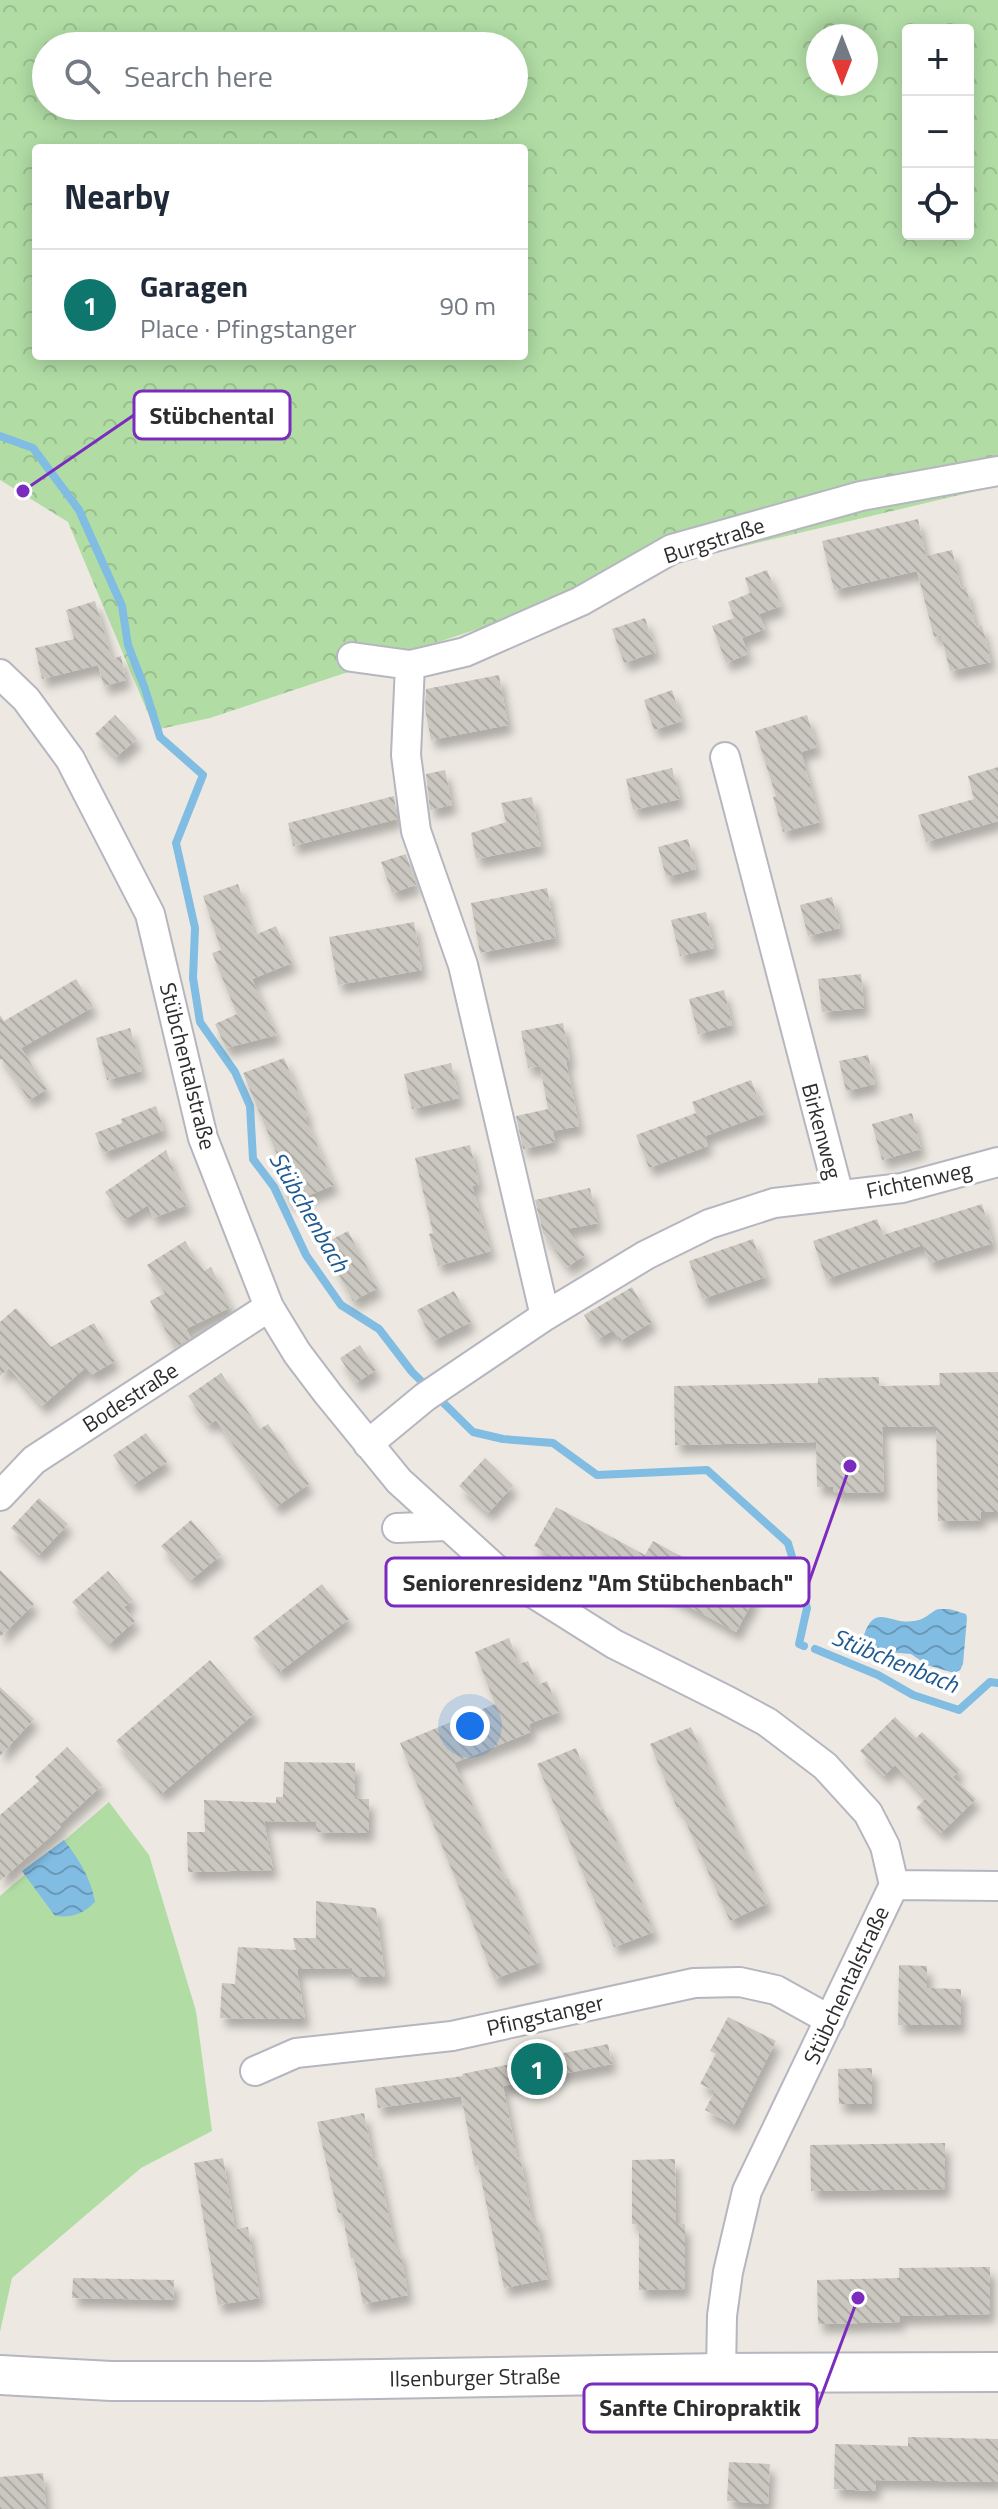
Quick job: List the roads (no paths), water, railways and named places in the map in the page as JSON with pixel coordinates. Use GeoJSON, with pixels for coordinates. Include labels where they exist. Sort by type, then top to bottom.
{"type":"FeatureCollection","features":[{"type":"Feature","properties":{"kind":"main road","name":"Ilsenburger Straße"},"geometry":{"type":"LineString","coordinates":[[0,2375],[111,2381],[216,2381],[998,2372]]}},
{"type":"Feature","properties":{"kind":"street","name":"Burgstraße"},"geometry":{"type":"LineString","coordinates":[[352,657],[410,665],[465,652],[581,601],[672,549],[861,496],[998,471]]}},
{"type":"Feature","properties":{"kind":"street"},"geometry":{"type":"LineString","coordinates":[[410,665],[406,755],[416,831],[463,965],[545,1316]]}},
{"type":"Feature","properties":{"kind":"street","name":"Stübchentalstraße"},"geometry":{"type":"LineString","coordinates":[[0,674],[26,699],[70,759],[150,914],[203,1138],[269,1307],[297,1353],[399,1481],[498,1571],[614,1644],[767,1722],[825,1766],[868,1813],[885,1846],[894,1885],[747,2191],[726,2287],[721,2373]]}},
{"type":"Feature","properties":{"kind":"street","name":"Birkenweg"},"geometry":{"type":"LineString","coordinates":[[368,1444],[432,1392],[545,1316],[646,1255],[709,1224],[774,1203],[839,1195],[725,757]]}},
{"type":"Feature","properties":{"kind":"street","name":"Fichtenweg"},"geometry":{"type":"LineString","coordinates":[[839,1195],[902,1188],[998,1162]]}},
{"type":"Feature","properties":{"kind":"street","name":"Bodestraße"},"geometry":{"type":"LineString","coordinates":[[0,1496],[34,1460],[269,1307]]}},
{"type":"Feature","properties":{"kind":"street"},"geometry":{"type":"LineString","coordinates":[[397,1528],[446,1526]]}},
{"type":"Feature","properties":{"kind":"street"},"geometry":{"type":"LineString","coordinates":[[894,1885],[998,1886]]}},
{"type":"Feature","properties":{"kind":"street","name":"Pfingstanger"},"geometry":{"type":"LineString","coordinates":[[255,2071],[296,2053],[452,2036],[694,1983],[740,1982],[776,1990],[830,2020]]}},
{"type":"Feature","properties":{"kind":"water"},"geometry":{"type":"Polygon","coordinates":[[[938,1609],[966,1614],[967,1618],[963,1664],[954,1673],[927,1665],[911,1654],[887,1652],[871,1646],[864,1635],[868,1625],[878,1617],[914,1621],[938,1609]]]}},
{"type":"Feature","properties":{"kind":"water"},"geometry":{"type":"Polygon","coordinates":[[[64,1840],[83,1869],[95,1902],[77,1914],[55,1916],[22,1871],[64,1840]]]}},
{"type":"Feature","properties":{"kind":"waterway","name":"Stübchenbach"},"geometry":{"type":"LineString","coordinates":[[0,436],[33,448],[79,510],[122,606],[128,645],[160,737],[203,775],[176,843],[195,928],[193,978],[200,1022],[235,1072],[250,1106],[253,1159],[274,1187],[306,1255],[341,1305],[379,1329],[412,1372],[473,1432],[503,1439],[553,1443],[597,1475],[707,1470],[788,1543],[807,1608],[799,1644],[804,1646]]}},
{"type":"Feature","properties":{"kind":"waterway","name":"Stübchenbach"},"geometry":{"type":"LineString","coordinates":[[815,1649],[878,1675],[913,1695],[959,1710],[990,1682],[998,1683]]}},
{"type":"Feature","properties":{"kind":"place","name":"Stübchental"},"geometry":{"type":"Point","coordinates":[23,491]}},
{"type":"Feature","properties":{"kind":"place","name":"Seniorenresidenz \"Am Stübchenbach\""},"geometry":{"type":"Point","coordinates":[850,1466]}},
{"type":"Feature","properties":{"kind":"place","name":"Garagen"},"geometry":{"type":"Point","coordinates":[537,2069]}},
{"type":"Feature","properties":{"kind":"place","name":"Sanfte Chiropraktik"},"geometry":{"type":"Point","coordinates":[858,2298]}}]}
